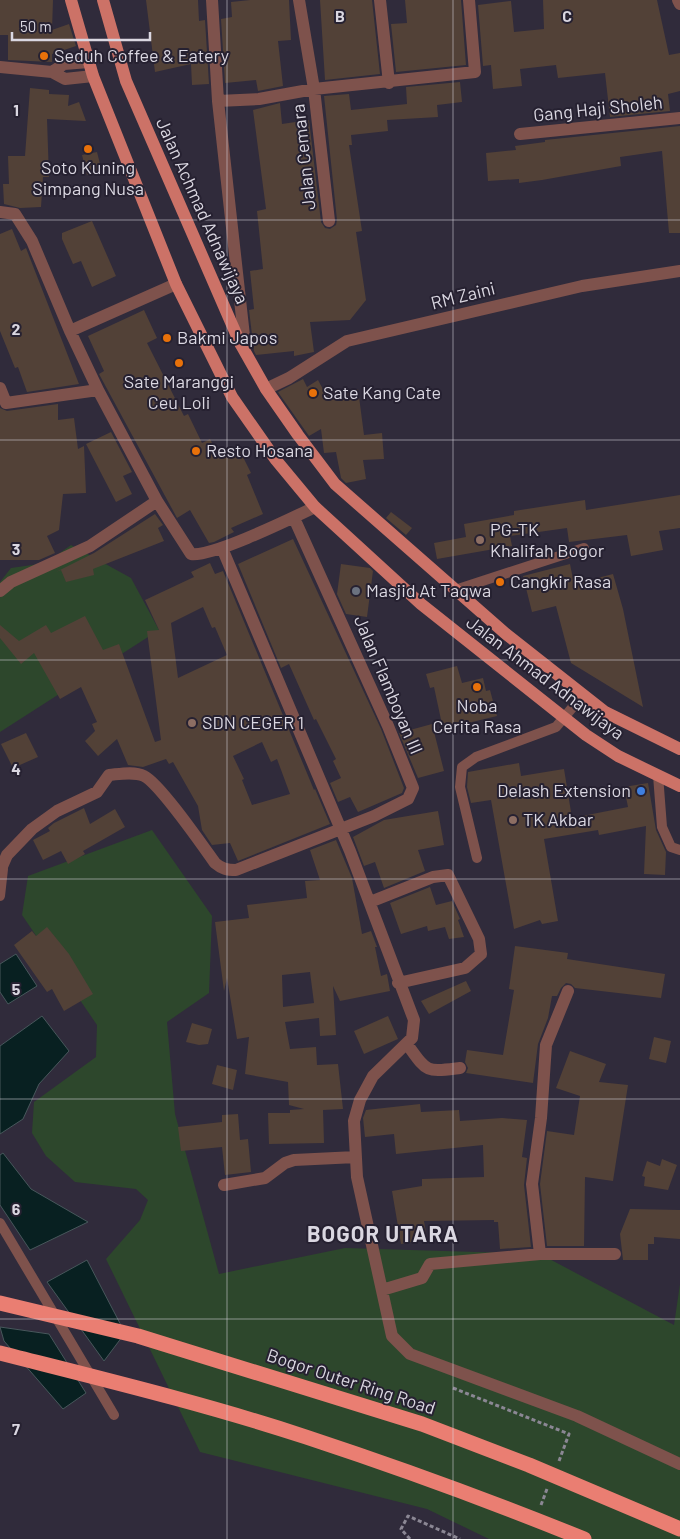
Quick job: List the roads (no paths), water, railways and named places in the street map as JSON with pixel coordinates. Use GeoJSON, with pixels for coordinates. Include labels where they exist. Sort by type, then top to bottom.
{"type":"FeatureCollection","features":[{"type":"Feature","properties":{"kind":"highway","name":"Bogor Outer Ring Road"},"geometry":{"type":"LineString","coordinates":[[0,1303],[138,1336],[312,1388],[422,1424],[529,1465],[680,1529]]}},
{"type":"Feature","properties":{"kind":"highway"},"geometry":{"type":"LineString","coordinates":[[0,1353],[122,1384],[305,1437],[519,1513],[584,1539]]}},
{"type":"Feature","properties":{"kind":"main road"},"geometry":{"type":"LineString","coordinates":[[71,0],[93,76],[176,284],[232,396],[276,460],[315,506]]}},
{"type":"Feature","properties":{"kind":"main road","name":"Jalan Achmad Adnawijaya"},"geometry":{"type":"LineString","coordinates":[[103,0],[126,81],[240,343],[266,389],[335,484],[506,634],[605,712],[680,750]]}},
{"type":"Feature","properties":{"kind":"main road","name":"Jalan Ahmad Adnawijaya"},"geometry":{"type":"LineString","coordinates":[[315,506],[421,604],[564,718],[618,756],[680,786]]}},
{"type":"Feature","properties":{"kind":"street"},"geometry":{"type":"LineString","coordinates":[[212,0],[218,101],[244,336],[240,343]]}},
{"type":"Feature","properties":{"kind":"street","name":"Jalan Cemara"},"geometry":{"type":"LineString","coordinates":[[299,0],[314,90],[329,221]]}},
{"type":"Feature","properties":{"kind":"street"},"geometry":{"type":"LineString","coordinates":[[380,0],[388,83]]}},
{"type":"Feature","properties":{"kind":"street"},"geometry":{"type":"LineString","coordinates":[[218,101],[259,99],[314,90],[475,72],[468,0]]}},
{"type":"Feature","properties":{"kind":"street"},"geometry":{"type":"LineString","coordinates":[[678,0],[680,4]]}},
{"type":"Feature","properties":{"kind":"street"},"geometry":{"type":"LineString","coordinates":[[52,72],[64,64],[89,62]]}},
{"type":"Feature","properties":{"kind":"street"},"geometry":{"type":"LineString","coordinates":[[0,67],[52,72],[65,79],[93,76]]}},
{"type":"Feature","properties":{"kind":"street","name":"Gang Haji Sholeh"},"geometry":{"type":"LineString","coordinates":[[520,134],[680,118]]}},
{"type":"Feature","properties":{"kind":"street"},"geometry":{"type":"LineString","coordinates":[[0,212],[15,214],[32,240],[70,332],[98,390],[157,501],[191,554],[199,555],[222,548],[294,518],[315,506]]}},
{"type":"Feature","properties":{"kind":"street","name":"RM Zaini"},"geometry":{"type":"LineString","coordinates":[[266,389],[289,378],[346,341],[582,286],[680,271]]}},
{"type":"Feature","properties":{"kind":"street"},"geometry":{"type":"LineString","coordinates":[[70,332],[176,284]]}},
{"type":"Feature","properties":{"kind":"street"},"geometry":{"type":"LineString","coordinates":[[0,388],[3,403],[98,390]]}},
{"type":"Feature","properties":{"kind":"street"},"geometry":{"type":"LineString","coordinates":[[0,591],[11,582],[90,546],[157,501]]}},
{"type":"Feature","properties":{"kind":"street","name":"Jalan Flamboyan III"},"geometry":{"type":"LineString","coordinates":[[294,518],[373,691],[413,788],[408,799],[403,803],[341,830]]}},
{"type":"Feature","properties":{"kind":"street"},"geometry":{"type":"LineString","coordinates":[[222,548],[341,830],[370,902],[398,983],[414,1020],[412,1038],[408,1044],[373,1076],[360,1100],[354,1122],[357,1177],[392,1336],[410,1354],[577,1416],[680,1464]]}},
{"type":"Feature","properties":{"kind":"street"},"geometry":{"type":"LineString","coordinates":[[1,870],[7,855],[32,829],[57,811],[97,792],[109,775],[137,774],[146,777],[173,807],[215,863],[224,869],[236,870],[341,830]]}},
{"type":"Feature","properties":{"kind":"street"},"geometry":{"type":"LineString","coordinates":[[370,902],[433,877],[448,875],[479,939],[481,954],[465,968],[398,983]]}},
{"type":"Feature","properties":{"kind":"street"},"geometry":{"type":"LineString","coordinates":[[540,1254],[532,1184],[541,1118],[546,1045],[568,991]]}},
{"type":"Feature","properties":{"kind":"street"},"geometry":{"type":"LineString","coordinates":[[408,1044],[425,1068],[432,1071],[460,1068]]}},
{"type":"Feature","properties":{"kind":"street"},"geometry":{"type":"LineString","coordinates":[[224,1186],[265,1178],[285,1163],[294,1160],[356,1157]]}},
{"type":"Feature","properties":{"kind":"street"},"geometry":{"type":"LineString","coordinates":[[382,1290],[422,1278],[430,1264],[540,1254],[615,1254]]}},
{"type":"Feature","properties":{"kind":"lane"},"geometry":{"type":"LineString","coordinates":[[455,590],[584,548]]}},
{"type":"Feature","properties":{"kind":"lane"},"geometry":{"type":"LineString","coordinates":[[478,858],[460,787],[462,767],[476,757],[556,727],[583,695]]}},
{"type":"Feature","properties":{"kind":"lane"},"geometry":{"type":"LineString","coordinates":[[658,775],[662,827],[671,847],[680,850]]}},
{"type":"Feature","properties":{"kind":"lane"},"geometry":{"type":"LineString","coordinates":[[0,896],[1,870]]}},
{"type":"Feature","properties":{"kind":"lane"},"geometry":{"type":"LineString","coordinates":[[0,1223],[114,1415]]}},
{"type":"Feature","properties":{"kind":"place","name":"Seduh Coffee & Eatery"},"geometry":{"type":"Point","coordinates":[44,56]}},
{"type":"Feature","properties":{"kind":"place","name":"Soto Kuning Simpang Nusa"},"geometry":{"type":"Point","coordinates":[88,149]}},
{"type":"Feature","properties":{"kind":"place","name":"Bakmi Japos"},"geometry":{"type":"Point","coordinates":[167,338]}},
{"type":"Feature","properties":{"kind":"place","name":"Sate Maranggi Ceu Loli"},"geometry":{"type":"Point","coordinates":[179,363]}},
{"type":"Feature","properties":{"kind":"place","name":"Sate Kang Cate"},"geometry":{"type":"Point","coordinates":[313,393]}},
{"type":"Feature","properties":{"kind":"place","name":"Resto Hosana"},"geometry":{"type":"Point","coordinates":[196,451]}},
{"type":"Feature","properties":{"kind":"place","name":"PG-TK Khalifah Bogor"},"geometry":{"type":"Point","coordinates":[480,540]}},
{"type":"Feature","properties":{"kind":"place","name":"Cangkir Rasa"},"geometry":{"type":"Point","coordinates":[500,582]}},
{"type":"Feature","properties":{"kind":"place","name":"Masjid At Taqwa"},"geometry":{"type":"Point","coordinates":[356,591]}},
{"type":"Feature","properties":{"kind":"place","name":"Noba Cerita Rasa"},"geometry":{"type":"Point","coordinates":[477,687]}},
{"type":"Feature","properties":{"kind":"place","name":"SDN CEGER 1"},"geometry":{"type":"Point","coordinates":[192,723]}},
{"type":"Feature","properties":{"kind":"place","name":"Delash Extension"},"geometry":{"type":"Point","coordinates":[641,791]}},
{"type":"Feature","properties":{"kind":"place","name":"TK Akbar"},"geometry":{"type":"Point","coordinates":[513,820]}},
{"type":"Feature","properties":{"kind":"district","name":"BOGOR UTARA"},"geometry":{"type":"Point","coordinates":[383,1234]}}]}
